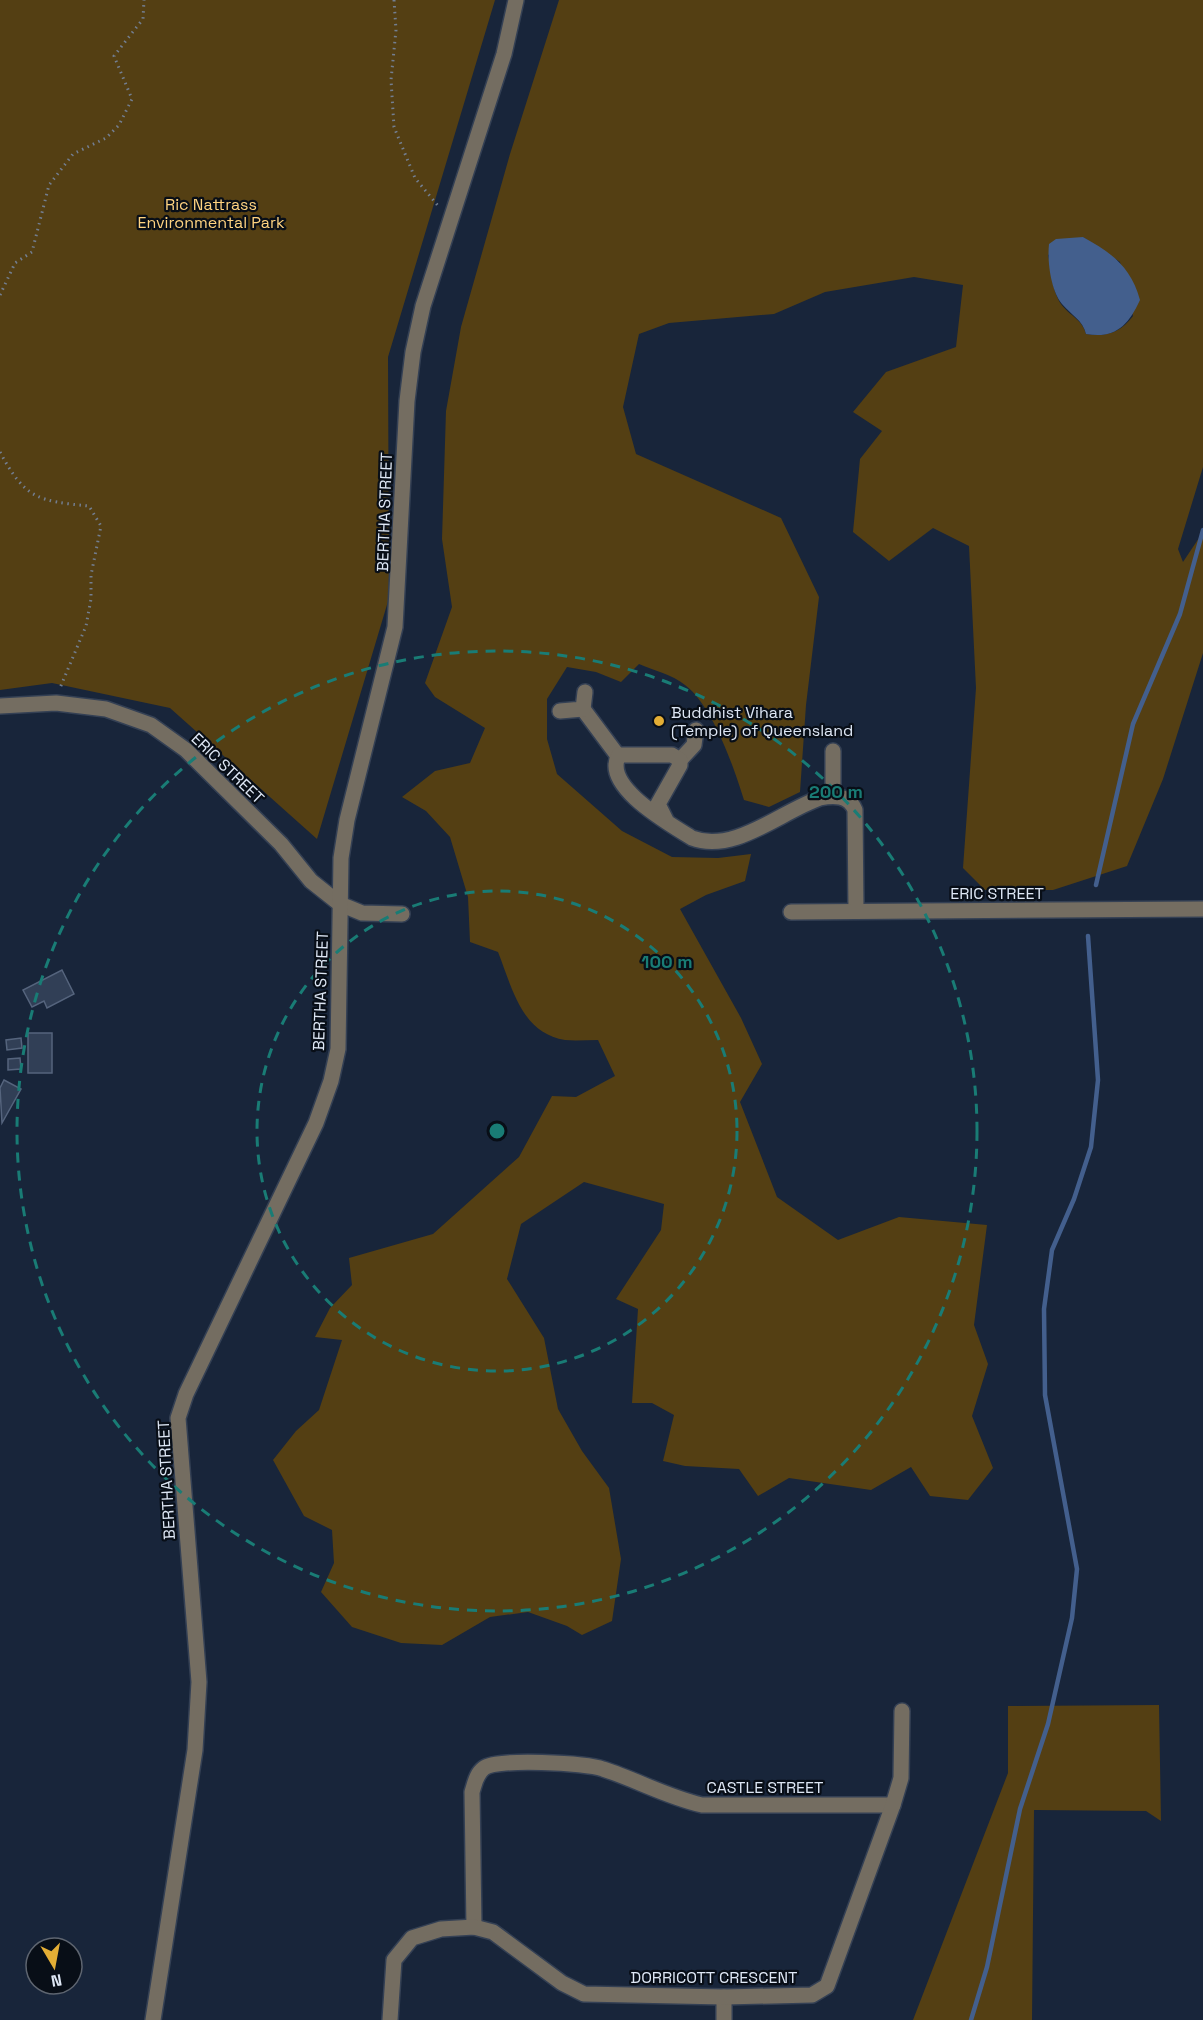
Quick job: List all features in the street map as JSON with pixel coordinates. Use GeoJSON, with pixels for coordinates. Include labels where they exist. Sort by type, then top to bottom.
{"type":"FeatureCollection","features":[{"type":"Feature","properties":{"kind":"street","name":"BERTHA STREET"},"geometry":{"type":"LineString","coordinates":[[153,2020],[195,1750],[199,1682],[178,1418],[186,1394],[316,1123],[331,1081],[338,1049],[340,1016],[341,858],[347,820],[395,627],[407,401],[413,352],[423,306],[504,54],[516,0]]}},
{"type":"Feature","properties":{"kind":"street"},"geometry":{"type":"LineString","coordinates":[[585,692],[583,709],[618,756]]}},
{"type":"Feature","properties":{"kind":"street","name":"ERIC STREET"},"geometry":{"type":"LineString","coordinates":[[0,706],[56,703],[106,709],[151,725],[186,750],[281,844],[311,882],[340,904],[362,913],[402,914]]}},
{"type":"Feature","properties":{"kind":"street"},"geometry":{"type":"LineString","coordinates":[[560,711],[583,709]]}},
{"type":"Feature","properties":{"kind":"street"},"geometry":{"type":"LineString","coordinates":[[666,820],[658,804],[680,765],[680,760],[694,745],[696,730]]}},
{"type":"Feature","properties":{"kind":"street"},"geometry":{"type":"LineString","coordinates":[[833,751],[833,796]]}},
{"type":"Feature","properties":{"kind":"street"},"geometry":{"type":"LineString","coordinates":[[680,760],[672,755],[623,753],[618,756],[615,770],[620,782],[641,804],[692,838],[712,844],[723,843],[807,803],[833,796],[848,800],[855,810],[856,911]]}},
{"type":"Feature","properties":{"kind":"street","name":"ERIC STREET"},"geometry":{"type":"LineString","coordinates":[[791,912],[1203,909]]}},
{"type":"Feature","properties":{"kind":"street","name":"DORRICOTT CRESCENT"},"geometry":{"type":"LineString","coordinates":[[474,1927],[493,1932],[562,1983],[584,1994],[724,1997],[812,1995],[826,1986],[893,1805],[901,1778],[902,1711]]}},
{"type":"Feature","properties":{"kind":"street","name":"CASTLE STREET"},"geometry":{"type":"LineString","coordinates":[[474,1927],[472,1792],[477,1774],[485,1766],[523,1761],[600,1768],[677,1799],[702,1805],[893,1805]]}},
{"type":"Feature","properties":{"kind":"street"},"geometry":{"type":"LineString","coordinates":[[390,2020],[394,1960],[412,1938],[441,1929],[474,1927]]}},
{"type":"Feature","properties":{"kind":"street"},"geometry":{"type":"LineString","coordinates":[[724,1997],[724,2020]]}},
{"type":"Feature","properties":{"kind":"path"},"geometry":{"type":"LineString","coordinates":[[0,295],[15,263],[32,252],[50,185],[73,154],[106,138],[119,125],[132,99],[114,56],[143,19],[144,0]]}},
{"type":"Feature","properties":{"kind":"path"},"geometry":{"type":"LineString","coordinates":[[394,0],[396,30],[391,80],[394,127],[415,178],[433,203],[452,215]]}},
{"type":"Feature","properties":{"kind":"path"},"geometry":{"type":"LineString","coordinates":[[0,452],[14,477],[32,494],[49,502],[89,506],[101,526],[91,575],[91,599],[86,626],[65,672],[56,703]]}},
{"type":"Feature","properties":{"kind":"green space","name":"Ric Nattrass Environmental Park"},"geometry":{"type":"Polygon","coordinates":[[[0,0],[495,0],[388,357],[389,598],[317,839],[170,708],[52,683],[0,690],[0,0]]]}},
{"type":"Feature","properties":{"kind":"green space"},"geometry":{"type":"Polygon","coordinates":[[[559,0],[1203,0],[1203,467],[1178,549],[1183,562],[1203,532],[1203,653],[1163,779],[1127,866],[1053,890],[985,890],[963,868],[976,688],[969,546],[933,528],[889,561],[853,532],[860,459],[882,431],[853,412],[886,372],[956,347],[963,285],[914,277],[825,292],[774,314],[669,323],[639,334],[623,407],[636,454],[781,518],[819,597],[806,705],[800,792],[769,807],[744,800],[721,738],[705,707],[685,685],[675,678],[639,664],[621,682],[596,672],[567,667],[547,699],[547,739],[557,774],[622,831],[672,857],[718,858],[751,854],[745,881],[706,895],[680,909],[741,1018],[762,1064],[740,1102],[777,1197],[838,1240],[899,1217],[987,1225],[974,1325],[988,1364],[972,1416],[993,1468],[968,1500],[930,1496],[911,1467],[871,1490],[789,1478],[758,1496],[739,1469],[685,1466],[663,1461],[674,1415],[652,1403],[632,1403],[638,1309],[616,1299],[661,1230],[664,1204],[584,1182],[521,1224],[507,1279],[544,1338],[558,1409],[582,1451],[609,1488],[621,1559],[612,1621],[582,1635],[567,1626],[528,1612],[490,1617],[442,1645],[401,1643],[352,1627],[321,1592],[334,1563],[332,1530],[304,1516],[273,1460],[296,1431],[319,1410],[342,1340],[315,1337],[330,1308],[352,1285],[349,1258],[433,1234],[519,1157],[552,1096],[576,1097],[615,1076],[598,1040],[565,1040],[550,1036],[528,1018],[520,1007],[498,952],[470,942],[468,897],[450,837],[426,811],[402,797],[435,771],[470,763],[485,728],[435,697],[425,683],[452,607],[442,539],[446,411],[461,327],[510,154],[559,0]],[[1083,237],[1048,255],[1056,295],[1066,310],[1078,320],[1086,334],[1100,335],[1118,330],[1133,316],[1120,262],[1083,237]]]}},
{"type":"Feature","properties":{"kind":"green space"},"geometry":{"type":"Polygon","coordinates":[[[1159,1705],[1161,1821],[1146,1811],[1034,1810],[1032,2020],[913,2020],[1008,1773],[1008,1706],[1159,1705]]]}},
{"type":"Feature","properties":{"kind":"water"},"geometry":{"type":"Polygon","coordinates":[[[1083,237],[1119,262],[1131,278],[1140,300],[1131,317],[1113,332],[1086,334],[1079,321],[1065,308],[1055,292],[1051,276],[1049,244],[1056,239],[1083,237]]]}},
{"type":"Feature","properties":{"kind":"building"},"geometry":{"type":"Polygon","coordinates":[[[62,970],[74,994],[47,1008],[44,1001],[32,1007],[23,990],[62,970]]]}},
{"type":"Feature","properties":{"kind":"building"},"geometry":{"type":"Polygon","coordinates":[[[28,1033],[52,1033],[52,1073],[28,1073],[28,1033]]]}},
{"type":"Feature","properties":{"kind":"building"},"geometry":{"type":"Polygon","coordinates":[[[21,1038],[22,1048],[7,1050],[6,1040],[21,1038]]]}},
{"type":"Feature","properties":{"kind":"building"},"geometry":{"type":"Polygon","coordinates":[[[20,1058],[21,1069],[8,1070],[8,1059],[20,1058]]]}},
{"type":"Feature","properties":{"kind":"building"},"geometry":{"type":"Polygon","coordinates":[[[4,1080],[21,1089],[2,1123],[0,1088],[4,1080]]]}},
{"type":"Feature","properties":{"kind":"waterway"},"geometry":{"type":"LineString","coordinates":[[1096,885],[1133,724],[1180,614],[1203,530]]}},
{"type":"Feature","properties":{"kind":"waterway"},"geometry":{"type":"LineString","coordinates":[[971,2020],[987,1967],[1020,1809],[1048,1724],[1072,1618],[1077,1569],[1045,1395],[1044,1309],[1052,1250],[1074,1199],[1091,1147],[1098,1080],[1088,936]]}},
{"type":"Feature","properties":{"kind":"place","name":"Buddhist Vihara (Temple) of Queensland"},"geometry":{"type":"Point","coordinates":[659,721]}}]}
